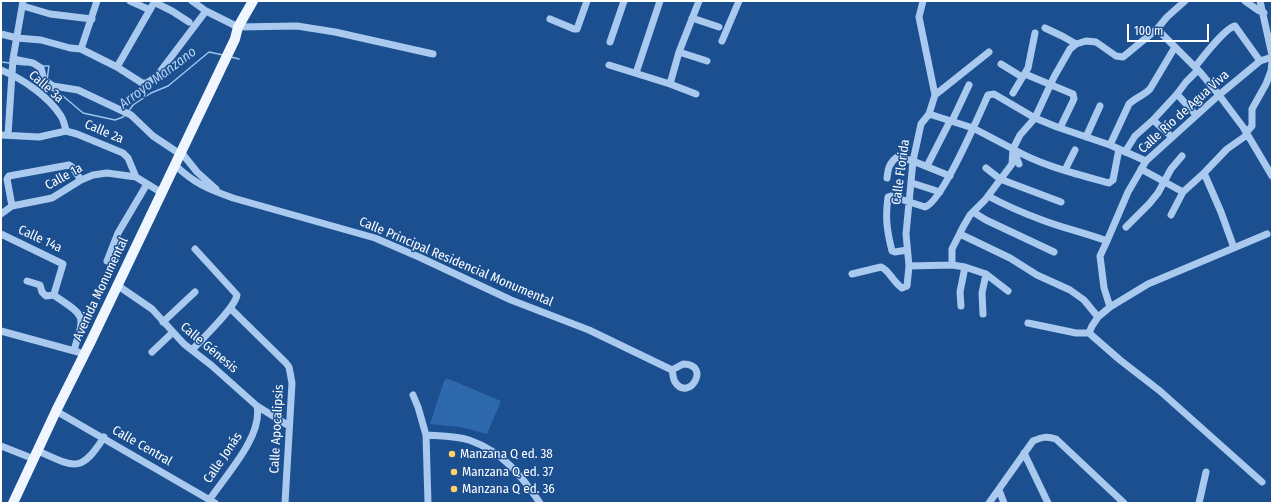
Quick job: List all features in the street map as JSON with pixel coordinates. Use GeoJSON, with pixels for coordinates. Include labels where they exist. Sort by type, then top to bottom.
{"type":"FeatureCollection","features":[{"type":"Feature","properties":{"kind":"main road"},"geometry":{"type":"LineString","coordinates":[[238,27],[252,1]]}},
{"type":"Feature","properties":{"kind":"main road","name":"Avenida Monumental"},"geometry":{"type":"LineString","coordinates":[[13,503],[56,410],[85,354],[235,39],[238,27]]}},
{"type":"Feature","properties":{"kind":"street"},"geometry":{"type":"LineString","coordinates":[[81,49],[97,1]]}},
{"type":"Feature","properties":{"kind":"street"},"geometry":{"type":"LineString","coordinates":[[130,1],[150,10]]}},
{"type":"Feature","properties":{"kind":"street"},"geometry":{"type":"LineString","coordinates":[[192,1],[206,11],[238,27],[297,26],[335,32],[432,54]]}},
{"type":"Feature","properties":{"kind":"street"},"geometry":{"type":"LineString","coordinates":[[550,19],[574,29],[577,28],[587,1]]}},
{"type":"Feature","properties":{"kind":"street"},"geometry":{"type":"LineString","coordinates":[[610,42],[624,1]]}},
{"type":"Feature","properties":{"kind":"street"},"geometry":{"type":"LineString","coordinates":[[636,73],[660,1]]}},
{"type":"Feature","properties":{"kind":"street"},"geometry":{"type":"LineString","coordinates":[[670,84],[679,52],[699,1]]}},
{"type":"Feature","properties":{"kind":"street"},"geometry":{"type":"LineString","coordinates":[[722,41],[739,1]]}},
{"type":"Feature","properties":{"kind":"street","name":"Calle Florida"},"geometry":{"type":"LineString","coordinates":[[852,274],[881,267],[886,269],[892,279],[902,288],[907,286],[909,266],[906,234],[913,161],[921,124],[929,114],[935,95],[919,17],[923,1]]}},
{"type":"Feature","properties":{"kind":"street"},"geometry":{"type":"LineString","coordinates":[[952,265],[952,249],[960,234],[973,212],[988,196],[1012,164],[1013,149],[1020,135],[1035,118],[1070,49],[1076,44],[1086,41],[1096,42],[1116,56],[1123,57],[1157,29],[1167,17],[1185,1]]}},
{"type":"Feature","properties":{"kind":"street"},"geometry":{"type":"LineString","coordinates":[[1245,1],[1264,13]]}},
{"type":"Feature","properties":{"kind":"street"},"geometry":{"type":"LineString","coordinates":[[1260,1],[1264,13],[1272,56]]}},
{"type":"Feature","properties":{"kind":"street"},"geometry":{"type":"LineString","coordinates":[[117,67],[155,2],[189,22]]}},
{"type":"Feature","properties":{"kind":"street"},"geometry":{"type":"LineString","coordinates":[[5,135],[13,74],[13,60],[23,3],[50,14],[92,19]]}},
{"type":"Feature","properties":{"kind":"street"},"geometry":{"type":"LineString","coordinates":[[1,34],[17,38],[41,40],[70,48],[81,49],[117,67],[142,83],[147,83],[156,77],[206,11]]}},
{"type":"Feature","properties":{"kind":"street"},"geometry":{"type":"LineString","coordinates":[[692,18],[718,27]]}},
{"type":"Feature","properties":{"kind":"street"},"geometry":{"type":"LineString","coordinates":[[929,114],[973,128],[1024,155],[1065,170],[1109,183],[1113,180],[1122,150],[1177,94],[1212,46],[1231,28],[1236,26],[1238,28],[1260,61]]}},
{"type":"Feature","properties":{"kind":"street"},"geometry":{"type":"LineString","coordinates":[[1045,28],[1076,44]]}},
{"type":"Feature","properties":{"kind":"street"},"geometry":{"type":"LineString","coordinates":[[1157,29],[1197,68],[1219,95],[1247,134],[1272,176]]}},
{"type":"Feature","properties":{"kind":"street"},"geometry":{"type":"LineString","coordinates":[[1013,93],[1028,68],[1035,33]]}},
{"type":"Feature","properties":{"kind":"street"},"geometry":{"type":"LineString","coordinates":[[1110,145],[1129,104],[1133,99],[1150,90],[1175,47]]}},
{"type":"Feature","properties":{"kind":"street"},"geometry":{"type":"LineString","coordinates":[[679,52],[707,61]]}},
{"type":"Feature","properties":{"kind":"street"},"geometry":{"type":"LineString","coordinates":[[935,95],[989,52]]}},
{"type":"Feature","properties":{"kind":"street","name":"Calle Río de Agua Viva"},"geometry":{"type":"LineString","coordinates":[[1110,307],[1101,274],[1100,256],[1128,192],[1146,161],[1219,95],[1260,61],[1272,56]]}},
{"type":"Feature","properties":{"kind":"street","name":"Calle Principal Residencial Monumental"},"geometry":{"type":"LineString","coordinates":[[13,60],[33,63],[41,68],[44,80],[53,86],[78,90],[131,115],[153,136],[181,153],[196,172],[224,195]]}},
{"type":"Feature","properties":{"kind":"street"},"geometry":{"type":"LineString","coordinates":[[1171,215],[1184,192],[1227,149],[1247,134],[1252,126],[1252,109],[1266,84],[1271,71],[1272,62]]}},
{"type":"Feature","properties":{"kind":"street"},"geometry":{"type":"LineString","coordinates":[[609,64],[696,94]]}},
{"type":"Feature","properties":{"kind":"street"},"geometry":{"type":"LineString","coordinates":[[1001,64],[1072,94],[1074,99],[1060,128]]}},
{"type":"Feature","properties":{"kind":"street","name":"Calle 3a"},"geometry":{"type":"LineString","coordinates":[[1,70],[13,74],[49,102],[62,117],[66,131]]}},
{"type":"Feature","properties":{"kind":"street"},"geometry":{"type":"LineString","coordinates":[[927,166],[969,85]]}},
{"type":"Feature","properties":{"kind":"street"},"geometry":{"type":"LineString","coordinates":[[907,250],[892,251],[886,225],[888,197],[891,196],[925,207],[929,206],[950,176],[988,95],[994,94],[1035,118],[1110,145],[1146,161]]}},
{"type":"Feature","properties":{"kind":"street"},"geometry":{"type":"LineString","coordinates":[[1177,94],[1196,115]]}},
{"type":"Feature","properties":{"kind":"street"},"geometry":{"type":"LineString","coordinates":[[1086,137],[1100,106]]}},
{"type":"Feature","properties":{"kind":"street"},"geometry":{"type":"LineString","coordinates":[[1153,120],[1172,137]]}},
{"type":"Feature","properties":{"kind":"street","name":"Calle 2a"},"geometry":{"type":"LineString","coordinates":[[5,135],[39,137],[66,131],[77,134],[122,153],[128,158],[136,177]]}},
{"type":"Feature","properties":{"kind":"street"},"geometry":{"type":"LineString","coordinates":[[1013,149],[1019,164]]}},
{"type":"Feature","properties":{"kind":"street"},"geometry":{"type":"LineString","coordinates":[[1065,170],[1075,150]]}},
{"type":"Feature","properties":{"kind":"street"},"geometry":{"type":"LineString","coordinates":[[1126,227],[1158,193],[1164,181],[1182,156]]}},
{"type":"Feature","properties":{"kind":"street"},"geometry":{"type":"LineString","coordinates":[[887,178],[888,168],[897,157],[927,166],[950,176]]}},
{"type":"Feature","properties":{"kind":"street"},"geometry":{"type":"LineString","coordinates":[[12,206],[7,179],[9,176],[69,165],[81,180]]}},
{"type":"Feature","properties":{"kind":"street","name":"Calle Principal Residencial Monumental"},"geometry":{"type":"LineString","coordinates":[[175,165],[201,186],[224,195],[375,238],[511,300],[589,330],[672,370]]}},
{"type":"Feature","properties":{"kind":"street"},"geometry":{"type":"LineString","coordinates":[[986,168],[1000,179],[1061,202]]}},
{"type":"Feature","properties":{"kind":"street"},"geometry":{"type":"LineString","coordinates":[[1141,169],[1184,192]]}},
{"type":"Feature","properties":{"kind":"street"},"geometry":{"type":"LineString","coordinates":[[190,178],[196,172]]}},
{"type":"Feature","properties":{"kind":"street","name":"Calle 1a"},"geometry":{"type":"LineString","coordinates":[[1,214],[12,206],[52,198],[81,180],[93,175],[107,173],[136,177],[162,193]]}},
{"type":"Feature","properties":{"kind":"street"},"geometry":{"type":"LineString","coordinates":[[1204,173],[1234,248]]}},
{"type":"Feature","properties":{"kind":"street"},"geometry":{"type":"LineString","coordinates":[[912,183],[940,192]]}},
{"type":"Feature","properties":{"kind":"street"},"geometry":{"type":"LineString","coordinates":[[107,262],[116,238],[147,184]]}},
{"type":"Feature","properties":{"kind":"street"},"geometry":{"type":"LineString","coordinates":[[988,196],[1041,220],[1106,241]]}},
{"type":"Feature","properties":{"kind":"street"},"geometry":{"type":"LineString","coordinates":[[973,212],[986,220],[1054,252]]}},
{"type":"Feature","properties":{"kind":"street","name":"Calle 14a"},"geometry":{"type":"LineString","coordinates":[[1,234],[63,264],[54,295]]}},
{"type":"Feature","properties":{"kind":"street"},"geometry":{"type":"LineString","coordinates":[[960,234],[1010,258],[1037,275],[1070,290],[1084,300],[1098,317]]}},
{"type":"Feature","properties":{"kind":"street"},"geometry":{"type":"LineString","coordinates":[[1089,333],[1098,317],[1110,307],[1148,284],[1267,234]]}},
{"type":"Feature","properties":{"kind":"street"},"geometry":{"type":"LineString","coordinates":[[192,350],[230,308],[237,297],[237,295],[195,249]]}},
{"type":"Feature","properties":{"kind":"street"},"geometry":{"type":"LineString","coordinates":[[909,266],[952,265],[965,267],[986,274],[1008,291]]}},
{"type":"Feature","properties":{"kind":"street"},"geometry":{"type":"LineString","coordinates":[[961,306],[960,292],[965,267]]}},
{"type":"Feature","properties":{"kind":"street"},"geometry":{"type":"LineString","coordinates":[[983,314],[982,293],[986,274]]}},
{"type":"Feature","properties":{"kind":"street"},"geometry":{"type":"LineString","coordinates":[[27,281],[40,285],[42,292],[46,296],[54,295],[73,308],[81,317],[81,327],[74,350]]}},
{"type":"Feature","properties":{"kind":"street","name":"Calle Génesis"},"geometry":{"type":"LineString","coordinates":[[117,285],[152,309],[172,333],[257,406],[289,426]]}},
{"type":"Feature","properties":{"kind":"street"},"geometry":{"type":"LineString","coordinates":[[163,322],[195,292]]}},
{"type":"Feature","properties":{"kind":"street","name":"Calle Apocalipsis"},"geometry":{"type":"LineString","coordinates":[[230,308],[289,366],[292,383],[285,503]]}},
{"type":"Feature","properties":{"kind":"street"},"geometry":{"type":"LineString","coordinates":[[1028,323],[1076,333],[1089,333],[1120,360],[1160,391],[1262,482]]}},
{"type":"Feature","properties":{"kind":"street"},"geometry":{"type":"LineString","coordinates":[[1,331],[85,354]]}},
{"type":"Feature","properties":{"kind":"street"},"geometry":{"type":"LineString","coordinates":[[152,352],[172,333]]}},
{"type":"Feature","properties":{"kind":"street"},"geometry":{"type":"LineString","coordinates":[[413,395],[426,435],[428,503]]}},
{"type":"Feature","properties":{"kind":"street","name":"Calle Jonás"},"geometry":{"type":"LineString","coordinates":[[212,501],[252,438],[258,421],[257,406]]}},
{"type":"Feature","properties":{"kind":"street","name":"Calle Central"},"geometry":{"type":"LineString","coordinates":[[56,410],[212,501]]}},
{"type":"Feature","properties":{"kind":"street"},"geometry":{"type":"LineString","coordinates":[[426,435],[469,440],[493,452],[506,460],[516,470],[540,503]]}},
{"type":"Feature","properties":{"kind":"street"},"geometry":{"type":"LineString","coordinates":[[1,446],[65,463],[77,464],[85,461],[91,456],[104,437]]}},
{"type":"Feature","properties":{"kind":"street"},"geometry":{"type":"LineString","coordinates":[[989,503],[1033,441],[1048,437],[1056,439],[1122,502]]}},
{"type":"Feature","properties":{"kind":"street"},"geometry":{"type":"LineString","coordinates":[[1024,452],[1048,503]]}},
{"type":"Feature","properties":{"kind":"street"},"geometry":{"type":"LineString","coordinates":[[1199,503],[1206,472]]}},
{"type":"Feature","properties":{"kind":"street"},"geometry":{"type":"LineString","coordinates":[[999,490],[1004,503]]}},
{"type":"Feature","properties":{"kind":"shaded area"},"geometry":{"type":"Polygon","coordinates":[[[446,379],[501,401],[487,434],[461,427],[430,424],[444,381],[446,379]]]}},
{"type":"Feature","properties":{"kind":"waterway","name":"Arroyo Manzano"},"geometry":{"type":"LineString","coordinates":[[128,112],[133,105],[151,93],[168,86],[209,52],[223,55]]}},
{"type":"Feature","properties":{"kind":"waterway","name":"Arroyo Manzano"},"geometry":{"type":"LineString","coordinates":[[231,57],[239,59]]}},
{"type":"Feature","properties":{"kind":"waterway","name":"Arroyo Manzano"},"geometry":{"type":"LineString","coordinates":[[1,62],[10,63]]}},
{"type":"Feature","properties":{"kind":"waterway","name":"Arroyo Manzano"},"geometry":{"type":"LineString","coordinates":[[16,64],[26,65]]}},
{"type":"Feature","properties":{"kind":"waterway","name":"Arroyo Manzano"},"geometry":{"type":"LineString","coordinates":[[42,66],[49,66],[47,80]]}},
{"type":"Feature","properties":{"kind":"waterway","name":"Arroyo Manzano"},"geometry":{"type":"LineString","coordinates":[[46,85],[46,87],[63,96],[83,113],[115,120],[123,117],[125,114]]}},
{"type":"Feature","properties":{"kind":"place","name":"Manzana Q ed. 38"},"geometry":{"type":"Point","coordinates":[452,454]}},
{"type":"Feature","properties":{"kind":"place","name":"Manzana Q ed. 37"},"geometry":{"type":"Point","coordinates":[454,472]}},
{"type":"Feature","properties":{"kind":"place","name":"Manzana Q ed. 36"},"geometry":{"type":"Point","coordinates":[454,489]}}]}
